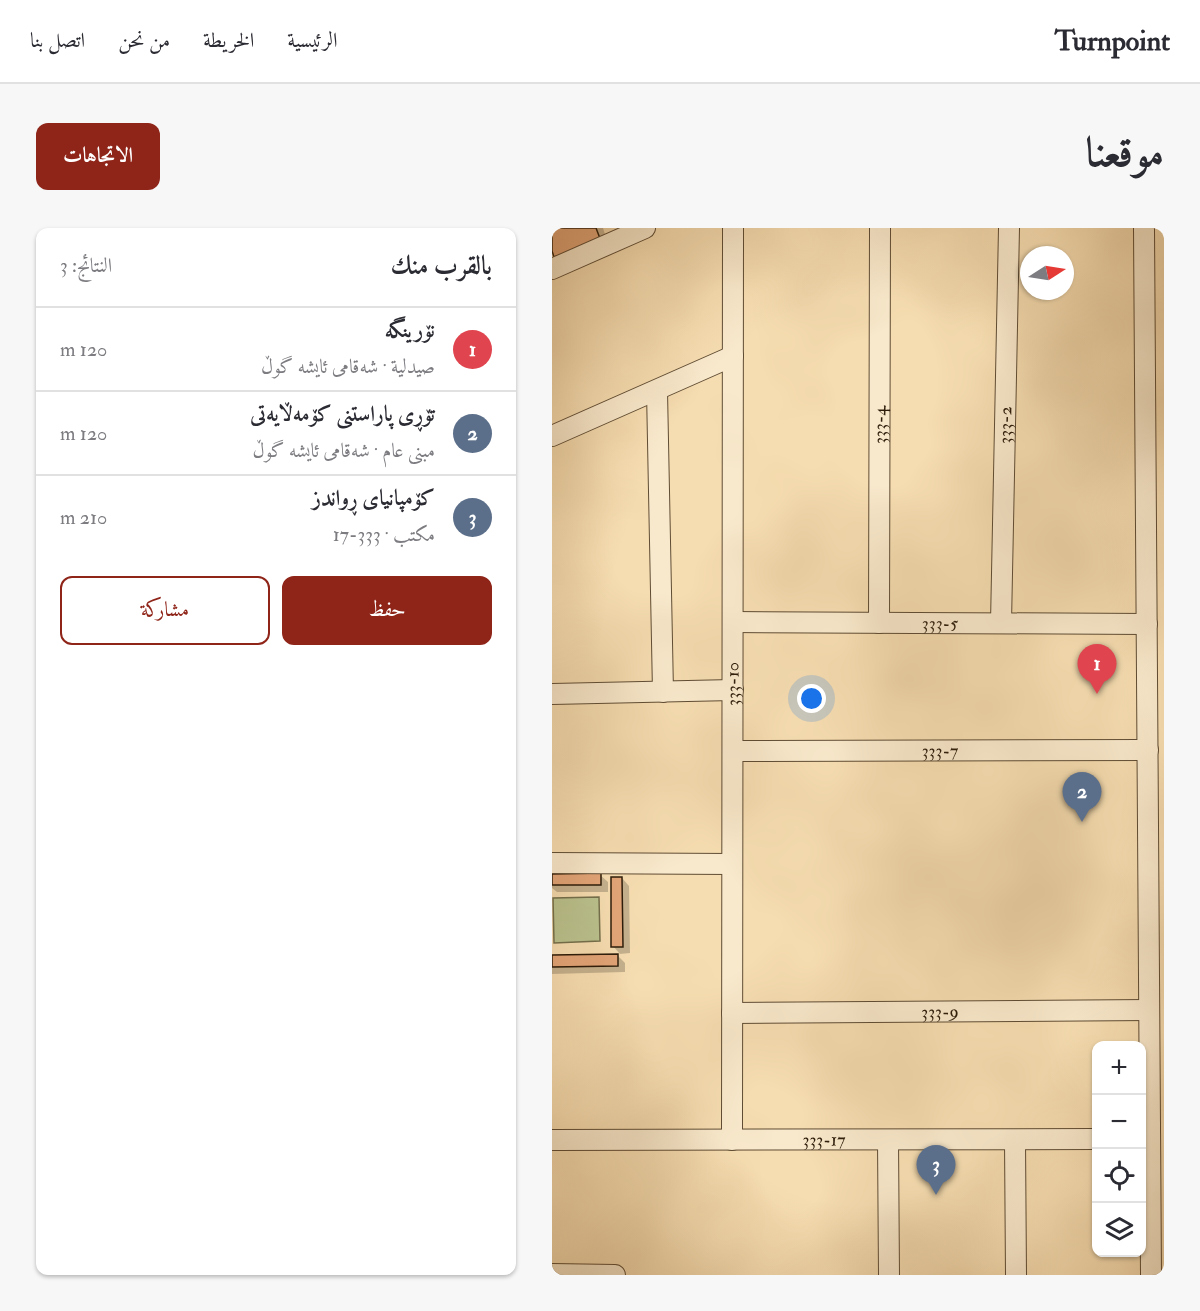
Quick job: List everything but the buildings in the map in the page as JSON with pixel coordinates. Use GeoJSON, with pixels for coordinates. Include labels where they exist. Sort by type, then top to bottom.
{"type":"FeatureCollection","features":[{"type":"Feature","properties":{"kind":"street"},"geometry":{"type":"LineString","coordinates":[[552,269],[605,236],[645,228]]}},
{"type":"Feature","properties":{"kind":"street","name":"333-10"},"geometry":{"type":"LineString","coordinates":[[732,1140],[733,228]]}},
{"type":"Feature","properties":{"kind":"street","name":"333-4"},"geometry":{"type":"LineString","coordinates":[[879,623],[880,228]]}},
{"type":"Feature","properties":{"kind":"street","name":"333-2"},"geometry":{"type":"LineString","coordinates":[[1001,623],[1009,228]]}},
{"type":"Feature","properties":{"kind":"street"},"geometry":{"type":"LineString","coordinates":[[1144,228],[1147,624],[1156,671],[1148,750],[1156,892],[1149,1010],[1146,1139],[1157,1213],[1150,1275]]}},
{"type":"Feature","properties":{"kind":"street"},"geometry":{"type":"LineString","coordinates":[[552,436],[733,356]]}},
{"type":"Feature","properties":{"kind":"street"},"geometry":{"type":"LineString","coordinates":[[657,391],[663,692]]}},
{"type":"Feature","properties":{"kind":"street","name":"333-5"},"geometry":{"type":"LineString","coordinates":[[733,622],[1147,624]]}},
{"type":"Feature","properties":{"kind":"street"},"geometry":{"type":"LineString","coordinates":[[552,694],[732,690]]}},
{"type":"Feature","properties":{"kind":"street","name":"333-7"},"geometry":{"type":"LineString","coordinates":[[733,751],[1148,750]]}},
{"type":"Feature","properties":{"kind":"street"},"geometry":{"type":"LineString","coordinates":[[552,863],[732,864]]}},
{"type":"Feature","properties":{"kind":"street","name":"333-9"},"geometry":{"type":"LineString","coordinates":[[732,1013],[1149,1010]]}},
{"type":"Feature","properties":{"kind":"street","name":"333-17"},"geometry":{"type":"LineString","coordinates":[[552,1140],[1092,1139]]}},
{"type":"Feature","properties":{"kind":"street"},"geometry":{"type":"LineString","coordinates":[[888,1140],[889,1275]]}},
{"type":"Feature","properties":{"kind":"street"},"geometry":{"type":"LineString","coordinates":[[1015,1140],[1016,1275]]}},
{"type":"Feature","properties":{"kind":"street"},"geometry":{"type":"LineString","coordinates":[[552,1274],[615,1275]]}},
{"type":"Feature","properties":{"kind":"green space"},"geometry":{"type":"Polygon","coordinates":[[[599,897],[600,941],[554,943],[553,898],[599,897]]]}},
{"type":"Feature","properties":{"kind":"place","name":"نۆرینگە"},"geometry":{"type":"Point","coordinates":[1097,694]}},
{"type":"Feature","properties":{"kind":"place","name":"تۆڕی پاراستنی کۆمەڵایەتی"},"geometry":{"type":"Point","coordinates":[1082,822]}},
{"type":"Feature","properties":{"kind":"place","name":"کۆمپانیای ڕواندز"},"geometry":{"type":"Point","coordinates":[936,1195]}}]}
